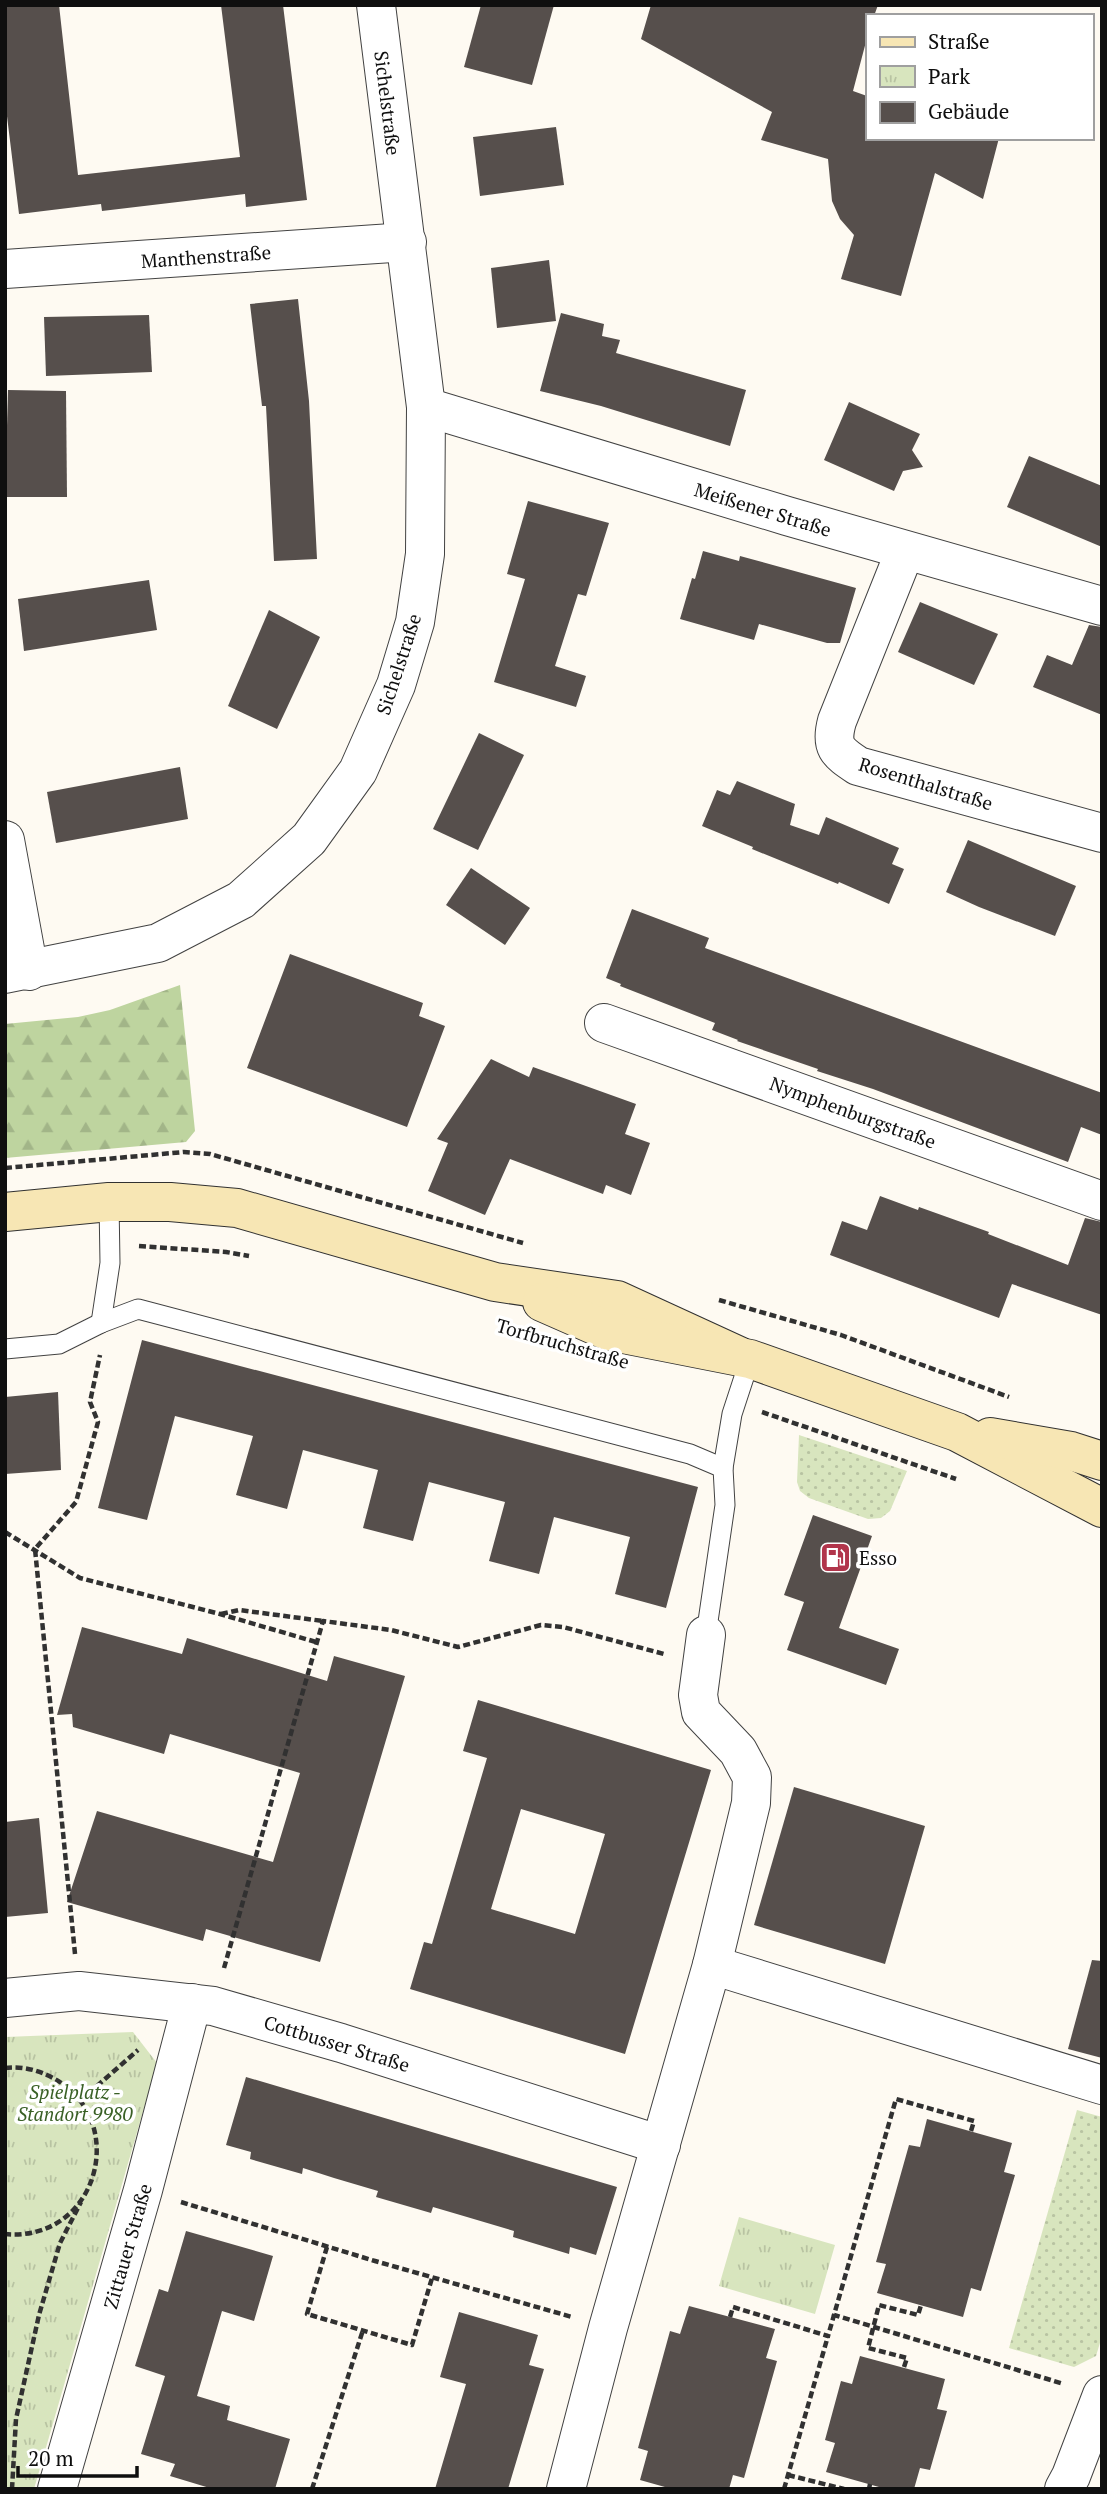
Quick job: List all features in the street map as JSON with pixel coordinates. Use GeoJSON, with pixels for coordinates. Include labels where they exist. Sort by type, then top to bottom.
{"type":"FeatureCollection","features":[{"type":"Feature","properties":{"kind":"main road"},"geometry":{"type":"LineString","coordinates":[[5,1212],[109,1202],[170,1202],[237,1208],[495,1282],[618,1300],[744,1357],[957,1432],[1102,1508]]}},
{"type":"Feature","properties":{"kind":"main road"},"geometry":{"type":"LineString","coordinates":[[957,1432],[1086,1456],[1102,1477]]}},
{"type":"Feature","properties":{"kind":"street","name":"Sichelstraße"},"geometry":{"type":"LineString","coordinates":[[17,972],[158,943],[241,900],[309,839],[358,771],[396,685],[415,622],[425,554],[426,407],[376,5]]}},
{"type":"Feature","properties":{"kind":"street","name":"Manthenstraße"},"geometry":{"type":"LineString","coordinates":[[5,270],[407,242]]}},
{"type":"Feature","properties":{"kind":"street","name":"Meißener Straße"},"geometry":{"type":"LineString","coordinates":[[426,407],[905,551],[1102,606]]}},
{"type":"Feature","properties":{"kind":"street","name":"Rosenthalstraße"},"geometry":{"type":"LineString","coordinates":[[905,551],[837,721],[833,737],[838,752],[858,766],[1102,833]]}},
{"type":"Feature","properties":{"kind":"street"},"geometry":{"type":"LineString","coordinates":[[5,840],[17,972]]}},
{"type":"Feature","properties":{"kind":"street","name":"Nymphenburgstraße"},"geometry":{"type":"LineString","coordinates":[[604,1023],[1102,1201]]}},
{"type":"Feature","properties":{"kind":"street"},"geometry":{"type":"LineString","coordinates":[[566,2489],[608,2328],[712,1965],[751,1803],[752,1777],[738,1751],[701,1712],[698,1695],[704,1650]]}},
{"type":"Feature","properties":{"kind":"street"},"geometry":{"type":"LineString","coordinates":[[712,1965],[1102,2085]]}},
{"type":"Feature","properties":{"kind":"street","name":"Cottbusser Straße"},"geometry":{"type":"LineString","coordinates":[[5,1998],[79,1991],[202,2005],[341,2043],[661,2145]]}},
{"type":"Feature","properties":{"kind":"street","name":"Zittauer Straße"},"geometry":{"type":"LineString","coordinates":[[57,2489],[143,2190],[202,2005]]}},
{"type":"Feature","properties":{"kind":"street"},"geometry":{"type":"LineString","coordinates":[[1072,2485],[1102,2395]]}},
{"type":"Feature","properties":{"kind":"lane"},"geometry":{"type":"LineString","coordinates":[[101,1323],[110,1247],[109,1202]]}},
{"type":"Feature","properties":{"kind":"lane"},"geometry":{"type":"LineString","coordinates":[[5,1349],[59,1344],[101,1323],[138,1309],[690,1454],[723,1468]]}},
{"type":"Feature","properties":{"kind":"lane"},"geometry":{"type":"LineString","coordinates":[[704,1650],[725,1505],[723,1468],[744,1357]]}},
{"type":"Feature","properties":{"kind":"path"},"geometry":{"type":"LineString","coordinates":[[110,1247],[153,1245],[226,1251],[261,1258]]}},
{"type":"Feature","properties":{"kind":"path"},"geometry":{"type":"LineString","coordinates":[[79,1991],[35,1549],[76,1502],[98,1422],[90,1402],[100,1359],[101,1323]]}},
{"type":"Feature","properties":{"kind":"path"},"geometry":{"type":"LineString","coordinates":[[736,1402],[959,1480]]}},
{"type":"Feature","properties":{"kind":"path"},"geometry":{"type":"LineString","coordinates":[[5,1532],[80,1578],[316,1642]]}},
{"type":"Feature","properties":{"kind":"path"},"geometry":{"type":"LineString","coordinates":[[220,1614],[239,1609],[391,1630],[457,1647],[541,1625],[704,1650]]}},
{"type":"Feature","properties":{"kind":"path"},"geometry":{"type":"LineString","coordinates":[[202,2005],[323,1621]]}},
{"type":"Feature","properties":{"kind":"path"},"geometry":{"type":"LineString","coordinates":[[5,2068],[36,2070],[61,2081],[81,2100],[94,2124],[98,2151],[94,2178],[61,2243],[38,2315],[16,2419],[12,2489]]}},
{"type":"Feature","properties":{"kind":"path"},"geometry":{"type":"LineString","coordinates":[[784,2489],[896,2099],[974,2121],[971,2131]]}},
{"type":"Feature","properties":{"kind":"path"},"geometry":{"type":"LineString","coordinates":[[143,2190],[432,2278],[608,2328]]}},
{"type":"Feature","properties":{"kind":"path"},"geometry":{"type":"LineString","coordinates":[[5,2234],[18,2235],[42,2230],[63,2219],[81,2202]]}},
{"type":"Feature","properties":{"kind":"path"},"geometry":{"type":"LineString","coordinates":[[327,2246],[307,2314],[412,2345],[432,2278]]}},
{"type":"Feature","properties":{"kind":"path"},"geometry":{"type":"LineString","coordinates":[[904,2367],[907,2358],[868,2348],[880,2305],[918,2315],[921,2305]]}},
{"type":"Feature","properties":{"kind":"path"},"geometry":{"type":"LineString","coordinates":[[730,2317],[733,2307],[828,2336]]}},
{"type":"Feature","properties":{"kind":"path"},"geometry":{"type":"LineString","coordinates":[[834,2315],[1065,2384]]}},
{"type":"Feature","properties":{"kind":"path"},"geometry":{"type":"LineString","coordinates":[[312,2489],[363,2330]]}},
{"type":"Feature","properties":{"kind":"path"},"geometry":{"type":"LineString","coordinates":[[788,2475],[844,2489]]}},
{"type":"Feature","properties":{"kind":"green space"},"geometry":{"type":"Polygon","coordinates":[[[180,985],[195,1131],[186,1142],[5,1158],[5,1024],[78,1017],[110,1010],[180,985]]]}},
{"type":"Feature","properties":{"kind":"green space"},"geometry":{"type":"Polygon","coordinates":[[[799,1435],[907,1471],[890,1511],[881,1518],[868,1519],[809,1498],[800,1491],[797,1482],[799,1435]]]}},
{"type":"Feature","properties":{"kind":"green space","name":"Spielplatz - Standort 9980"},"geometry":{"type":"Polygon","coordinates":[[[133,2032],[157,2063],[34,2489],[5,2489],[5,2037],[133,2032]]]}},
{"type":"Feature","properties":{"kind":"green space"},"geometry":{"type":"Polygon","coordinates":[[[1077,2110],[1102,2117],[1102,2336],[1096,2356],[1074,2367],[1009,2348],[1077,2110]]]}},
{"type":"Feature","properties":{"kind":"green space"},"geometry":{"type":"Polygon","coordinates":[[[739,2217],[835,2245],[815,2314],[719,2286],[739,2217]]]}},
{"type":"Feature","properties":{"kind":"building"},"geometry":{"type":"Polygon","coordinates":[[[5,5],[59,5],[78,175],[240,157],[221,5],[283,5],[307,200],[246,207],[245,194],[102,211],[101,204],[19,214],[5,100],[5,5]]]}},
{"type":"Feature","properties":{"kind":"building"},"geometry":{"type":"Polygon","coordinates":[[[481,5],[554,5],[532,85],[464,67],[481,5]]]}},
{"type":"Feature","properties":{"kind":"building"},"geometry":{"type":"Polygon","coordinates":[[[651,5],[878,5],[875,14],[866,14],[866,42],[853,91],[866,96],[866,140],[998,140],[983,199],[935,173],[901,296],[841,279],[854,235],[840,219],[832,201],[828,159],[761,140],[772,112],[641,39],[651,5]]]}},
{"type":"Feature","properties":{"kind":"building"},"geometry":{"type":"Polygon","coordinates":[[[556,127],[564,185],[480,196],[473,137],[556,127]]]}},
{"type":"Feature","properties":{"kind":"building"},"geometry":{"type":"Polygon","coordinates":[[[549,260],[556,321],[497,328],[491,268],[549,260]]]}},
{"type":"Feature","properties":{"kind":"building"},"geometry":{"type":"Polygon","coordinates":[[[298,299],[309,401],[317,559],[274,561],[266,406],[262,406],[250,304],[298,299]]]}},
{"type":"Feature","properties":{"kind":"building"},"geometry":{"type":"Polygon","coordinates":[[[561,313],[604,324],[602,336],[620,340],[616,353],[746,390],[730,446],[601,406],[540,391],[561,313]]]}},
{"type":"Feature","properties":{"kind":"building"},"geometry":{"type":"Polygon","coordinates":[[[149,315],[152,372],[46,376],[44,317],[149,315]]]}},
{"type":"Feature","properties":{"kind":"building"},"geometry":{"type":"Polygon","coordinates":[[[8,390],[66,391],[67,497],[5,497],[8,390]]]}},
{"type":"Feature","properties":{"kind":"building"},"geometry":{"type":"Polygon","coordinates":[[[849,402],[920,434],[912,450],[923,467],[903,471],[894,491],[824,460],[849,402]]]}},
{"type":"Feature","properties":{"kind":"building"},"geometry":{"type":"Polygon","coordinates":[[[1029,456],[1102,486],[1102,547],[1007,507],[1029,456]]]}},
{"type":"Feature","properties":{"kind":"building"},"geometry":{"type":"Polygon","coordinates":[[[528,501],[609,523],[586,596],[578,594],[555,666],[586,676],[576,707],[494,682],[525,579],[507,574],[528,501]]]}},
{"type":"Feature","properties":{"kind":"building"},"geometry":{"type":"Polygon","coordinates":[[[703,551],[739,561],[740,556],[856,588],[840,643],[827,643],[759,624],[754,640],[680,619],[703,551]]]}},
{"type":"Feature","properties":{"kind":"building"},"geometry":{"type":"Polygon","coordinates":[[[149,580],[157,630],[24,651],[18,599],[149,580]]]}},
{"type":"Feature","properties":{"kind":"building"},"geometry":{"type":"Polygon","coordinates":[[[920,602],[998,634],[974,685],[898,652],[920,602]]]}},
{"type":"Feature","properties":{"kind":"building"},"geometry":{"type":"Polygon","coordinates":[[[269,610],[320,637],[277,729],[228,706],[269,610]]]}},
{"type":"Feature","properties":{"kind":"building"},"geometry":{"type":"Polygon","coordinates":[[[1089,625],[1102,627],[1102,715],[1033,687],[1047,655],[1072,665],[1089,625]]]}},
{"type":"Feature","properties":{"kind":"building"},"geometry":{"type":"Polygon","coordinates":[[[479,733],[524,755],[478,850],[433,829],[479,733]]]}},
{"type":"Feature","properties":{"kind":"building"},"geometry":{"type":"Polygon","coordinates":[[[180,767],[188,819],[56,843],[47,792],[180,767]]]}},
{"type":"Feature","properties":{"kind":"building"},"geometry":{"type":"Polygon","coordinates":[[[737,781],[795,804],[790,825],[819,835],[826,817],[899,848],[892,864],[904,869],[889,904],[702,826],[717,790],[730,795],[737,781]]]}},
{"type":"Feature","properties":{"kind":"building"},"geometry":{"type":"Polygon","coordinates":[[[968,840],[1076,886],[1055,936],[946,892],[968,840]]]}},
{"type":"Feature","properties":{"kind":"building"},"geometry":{"type":"Polygon","coordinates":[[[471,868],[530,908],[505,945],[446,905],[471,868]]]}},
{"type":"Feature","properties":{"kind":"building"},"geometry":{"type":"Polygon","coordinates":[[[632,909],[709,938],[705,948],[1102,1093],[1102,1135],[1081,1127],[1068,1162],[737,1041],[712,1030],[715,1023],[620,986],[621,984],[606,978],[632,909]]]}},
{"type":"Feature","properties":{"kind":"building"},"geometry":{"type":"Polygon","coordinates":[[[290,954],[423,1003],[419,1016],[445,1026],[407,1127],[247,1068],[290,954]]]}},
{"type":"Feature","properties":{"kind":"building"},"geometry":{"type":"Polygon","coordinates":[[[491,1059],[529,1077],[533,1067],[636,1104],[625,1134],[650,1143],[631,1195],[606,1185],[603,1194],[510,1159],[485,1215],[428,1191],[448,1143],[437,1139],[491,1059]]]}},
{"type":"Feature","properties":{"kind":"building"},"geometry":{"type":"Polygon","coordinates":[[[880,1196],[989,1232],[988,1234],[1068,1265],[1085,1218],[1102,1222],[1102,1315],[1012,1284],[999,1318],[830,1255],[842,1221],[867,1230],[880,1196]]]}},
{"type":"Feature","properties":{"kind":"building"},"geometry":{"type":"Polygon","coordinates":[[[142,1340],[698,1487],[666,1608],[615,1594],[630,1537],[554,1517],[539,1574],[489,1561],[505,1502],[429,1482],[413,1541],[363,1528],[378,1470],[303,1450],[287,1509],[236,1495],[253,1436],[175,1416],[147,1520],[98,1508],[142,1340]]]}},
{"type":"Feature","properties":{"kind":"building"},"geometry":{"type":"Polygon","coordinates":[[[58,1392],[61,1470],[5,1474],[5,1397],[58,1392]]]}},
{"type":"Feature","properties":{"kind":"building"},"geometry":{"type":"Polygon","coordinates":[[[813,1515],[872,1536],[839,1628],[899,1649],[886,1685],[787,1650],[804,1602],[784,1595],[813,1515]]]}},
{"type":"Feature","properties":{"kind":"building"},"geometry":{"type":"Polygon","coordinates":[[[82,1627],[182,1654],[187,1638],[327,1681],[334,1656],[405,1676],[320,1962],[206,1929],[203,1941],[67,1902],[97,1811],[273,1862],[300,1773],[170,1734],[164,1754],[73,1727],[72,1714],[57,1715],[82,1627]]]}},
{"type":"Feature","properties":{"kind":"building"},"geometry":{"type":"Polygon","coordinates":[[[478,1700],[711,1770],[625,2054],[410,1989],[424,1942],[432,1944],[487,1758],[463,1751],[478,1700]],[[521,1809],[491,1909],[575,1934],[605,1834],[521,1809]]]}},
{"type":"Feature","properties":{"kind":"building"},"geometry":{"type":"Polygon","coordinates":[[[794,1787],[925,1826],[885,1964],[754,1925],[794,1787]]]}},
{"type":"Feature","properties":{"kind":"building"},"geometry":{"type":"Polygon","coordinates":[[[39,1818],[48,1913],[5,1917],[5,1822],[39,1818]]]}},
{"type":"Feature","properties":{"kind":"building"},"geometry":{"type":"Polygon","coordinates":[[[1092,1960],[1102,1961],[1102,2058],[1068,2049],[1092,1960]]]}},
{"type":"Feature","properties":{"kind":"building"},"geometry":{"type":"Polygon","coordinates":[[[246,2077],[617,2187],[596,2255],[570,2247],[569,2254],[513,2237],[514,2231],[467,2217],[433,2207],[431,2213],[376,2197],[378,2191],[303,2168],[302,2174],[250,2159],[251,2152],[226,2145],[246,2077]]]}},
{"type":"Feature","properties":{"kind":"building"},"geometry":{"type":"Polygon","coordinates":[[[927,2119],[1012,2143],[1004,2172],[1015,2175],[981,2291],[971,2288],[963,2317],[877,2293],[886,2264],[876,2262],[909,2145],[920,2147],[927,2119]]]}},
{"type":"Feature","properties":{"kind":"building"},"geometry":{"type":"Polygon","coordinates":[[[186,2231],[273,2256],[254,2321],[222,2311],[197,2396],[230,2406],[227,2420],[290,2439],[275,2489],[213,2489],[170,2476],[175,2464],[141,2454],[165,2376],[135,2366],[159,2289],[168,2292],[186,2231]]]}},
{"type":"Feature","properties":{"kind":"building"},"geometry":{"type":"Polygon","coordinates":[[[689,2306],[775,2329],[766,2358],[777,2361],[744,2478],[733,2475],[729,2489],[672,2489],[640,2480],[648,2451],[638,2448],[670,2331],[680,2334],[689,2306]]]}},
{"type":"Feature","properties":{"kind":"building"},"geometry":{"type":"Polygon","coordinates":[[[459,2312],[538,2335],[529,2365],[544,2369],[508,2489],[435,2489],[466,2384],[440,2377],[459,2312]]]}},
{"type":"Feature","properties":{"kind":"building"},"geometry":{"type":"Polygon","coordinates":[[[860,2356],[945,2379],[937,2409],[947,2411],[930,2470],[920,2468],[914,2489],[886,2489],[826,2472],[835,2443],[825,2440],[841,2381],[852,2384],[860,2356]]]}},
{"type":"Feature","properties":{"kind":"place","name":"Esso"},"geometry":{"type":"Point","coordinates":[836,1557]}}]}
